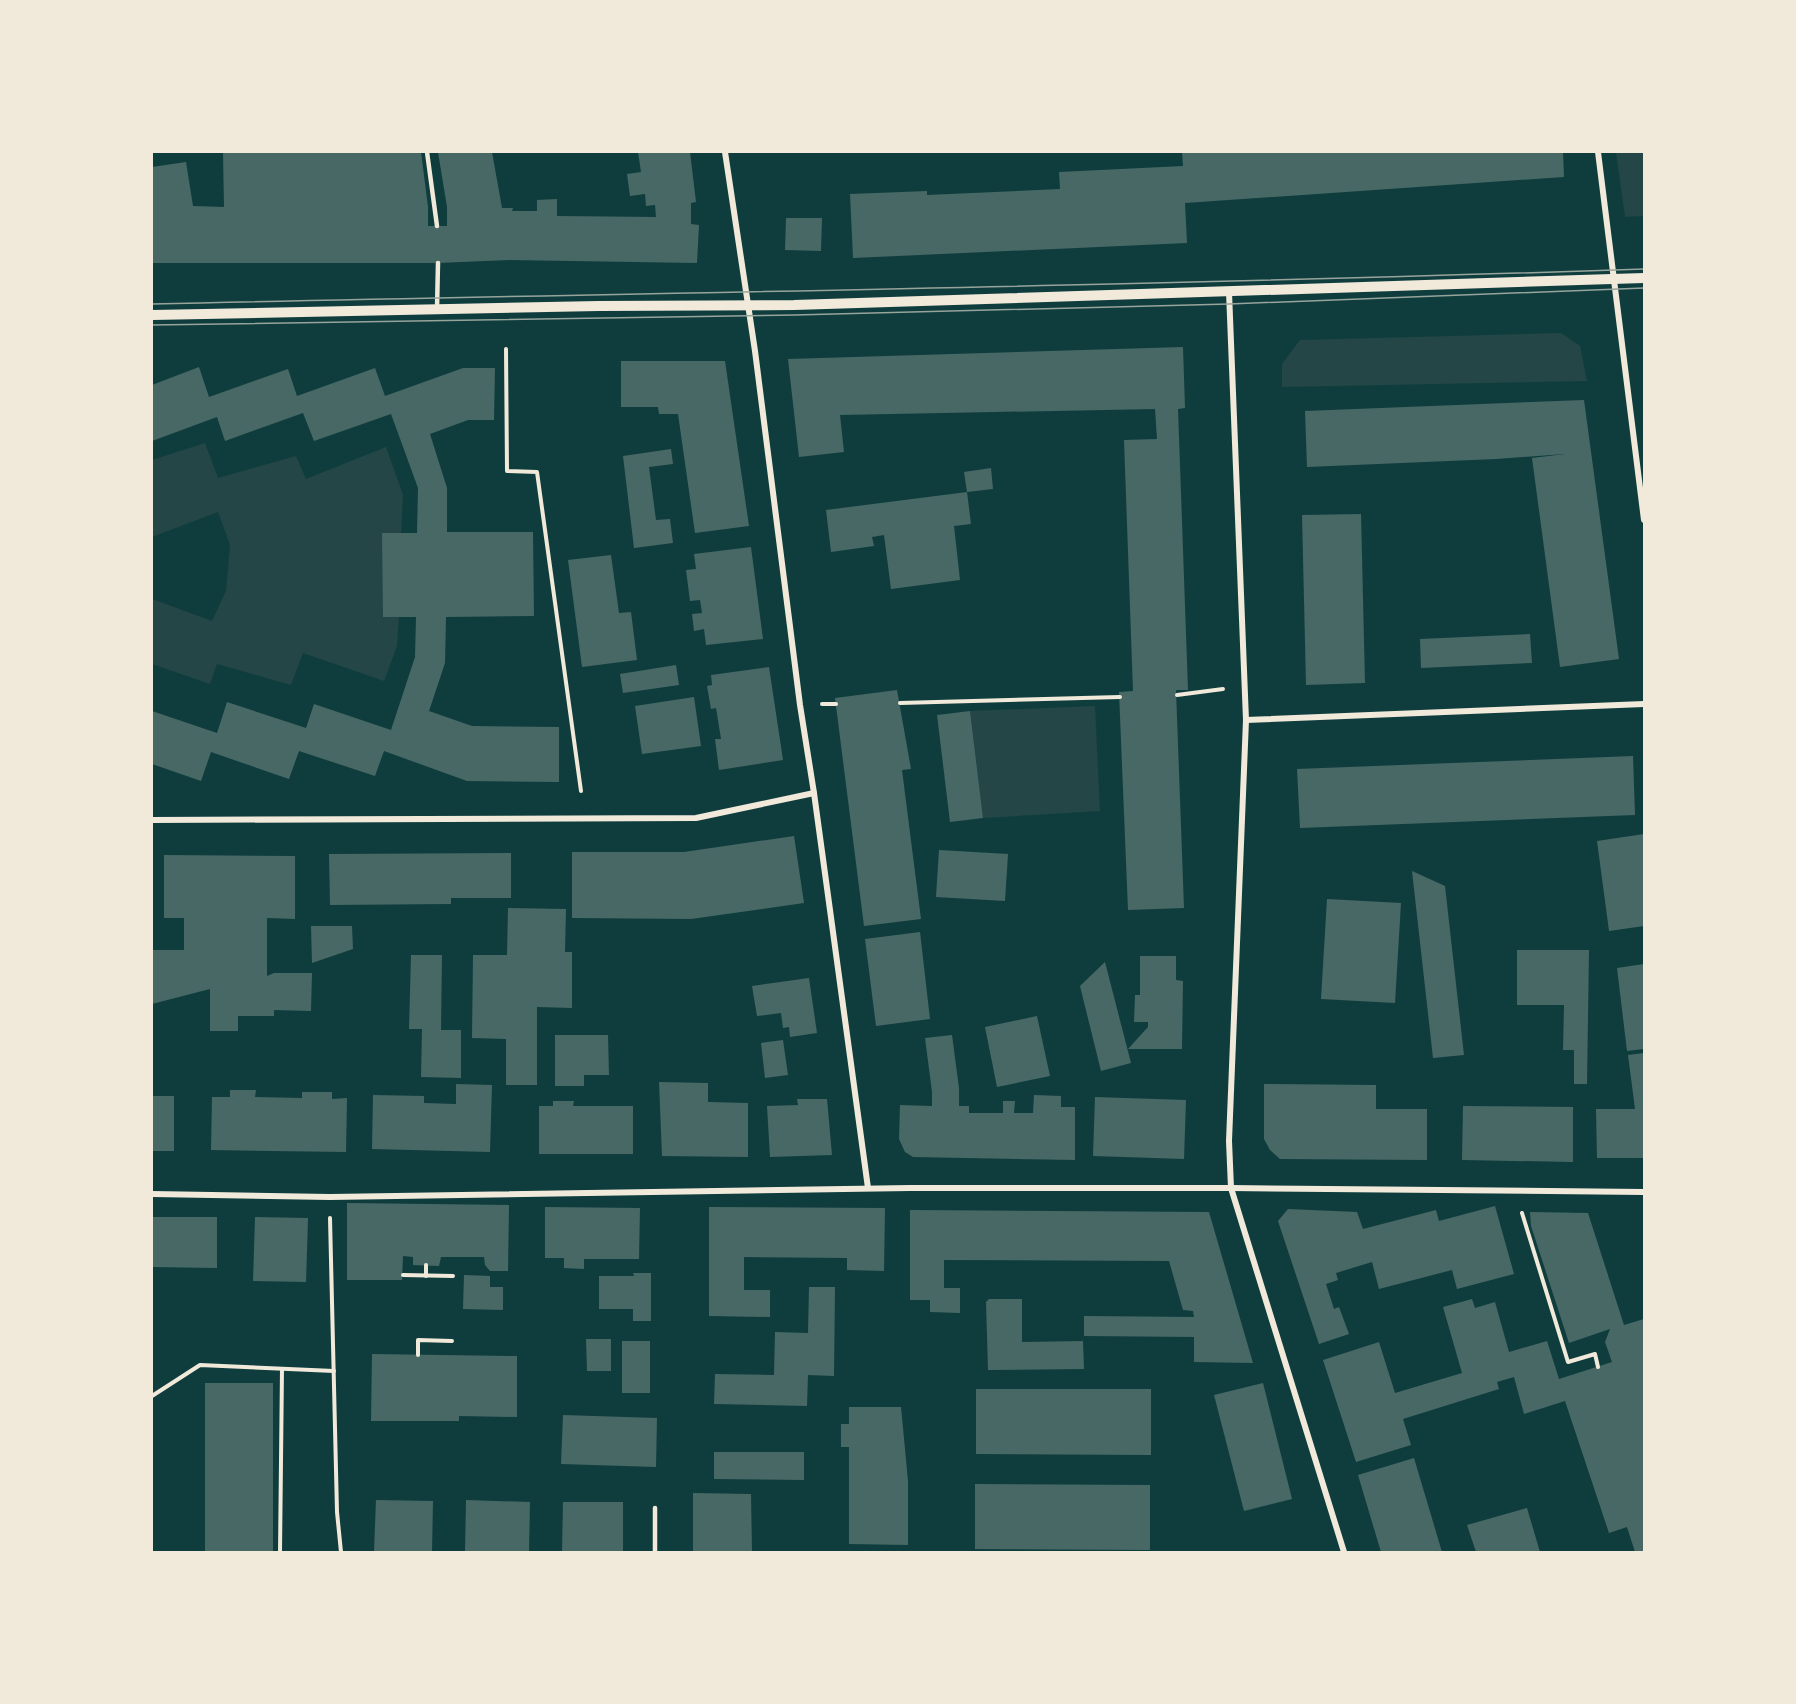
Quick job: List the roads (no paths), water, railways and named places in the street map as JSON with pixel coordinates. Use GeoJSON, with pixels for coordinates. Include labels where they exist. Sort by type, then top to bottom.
{"type":"FeatureCollection","features":[{"type":"Feature","properties":{"kind":"street"},"geometry":{"type":"LineString","coordinates":[[725,152],[755,351],[800,705],[868,1188]]}},
{"type":"Feature","properties":{"kind":"street"},"geometry":{"type":"LineString","coordinates":[[1598,152],[1644,520]]}},
{"type":"Feature","properties":{"kind":"street"},"geometry":{"type":"LineString","coordinates":[[152,315],[747,306],[1644,278]]}},
{"type":"Feature","properties":{"kind":"street"},"geometry":{"type":"LineString","coordinates":[[1229,292],[1246,720],[1229,1141],[1231,1188],[1344,1552]]}},
{"type":"Feature","properties":{"kind":"street"},"geometry":{"type":"LineString","coordinates":[[1246,720],[1644,704]]}},
{"type":"Feature","properties":{"kind":"street"},"geometry":{"type":"LineString","coordinates":[[152,820],[696,818],[814,793]]}},
{"type":"Feature","properties":{"kind":"street"},"geometry":{"type":"LineString","coordinates":[[152,1194],[330,1197],[868,1188],[1231,1188],[1644,1192]]}},
{"type":"Feature","properties":{"kind":"lane"},"geometry":{"type":"LineString","coordinates":[[427,152],[437,226]]}},
{"type":"Feature","properties":{"kind":"lane"},"geometry":{"type":"LineString","coordinates":[[437,309],[438,263]]}},
{"type":"Feature","properties":{"kind":"lane"},"geometry":{"type":"LineString","coordinates":[[655,1508],[655,1552]]}},
{"type":"Feature","properties":{"kind":"tram line"},"geometry":{"type":"LineString","coordinates":[[152,304],[1085,285],[1644,269]]}},
{"type":"Feature","properties":{"kind":"tram line"},"geometry":{"type":"LineString","coordinates":[[152,325],[795,315],[1229,304],[1644,288]]}}]}
